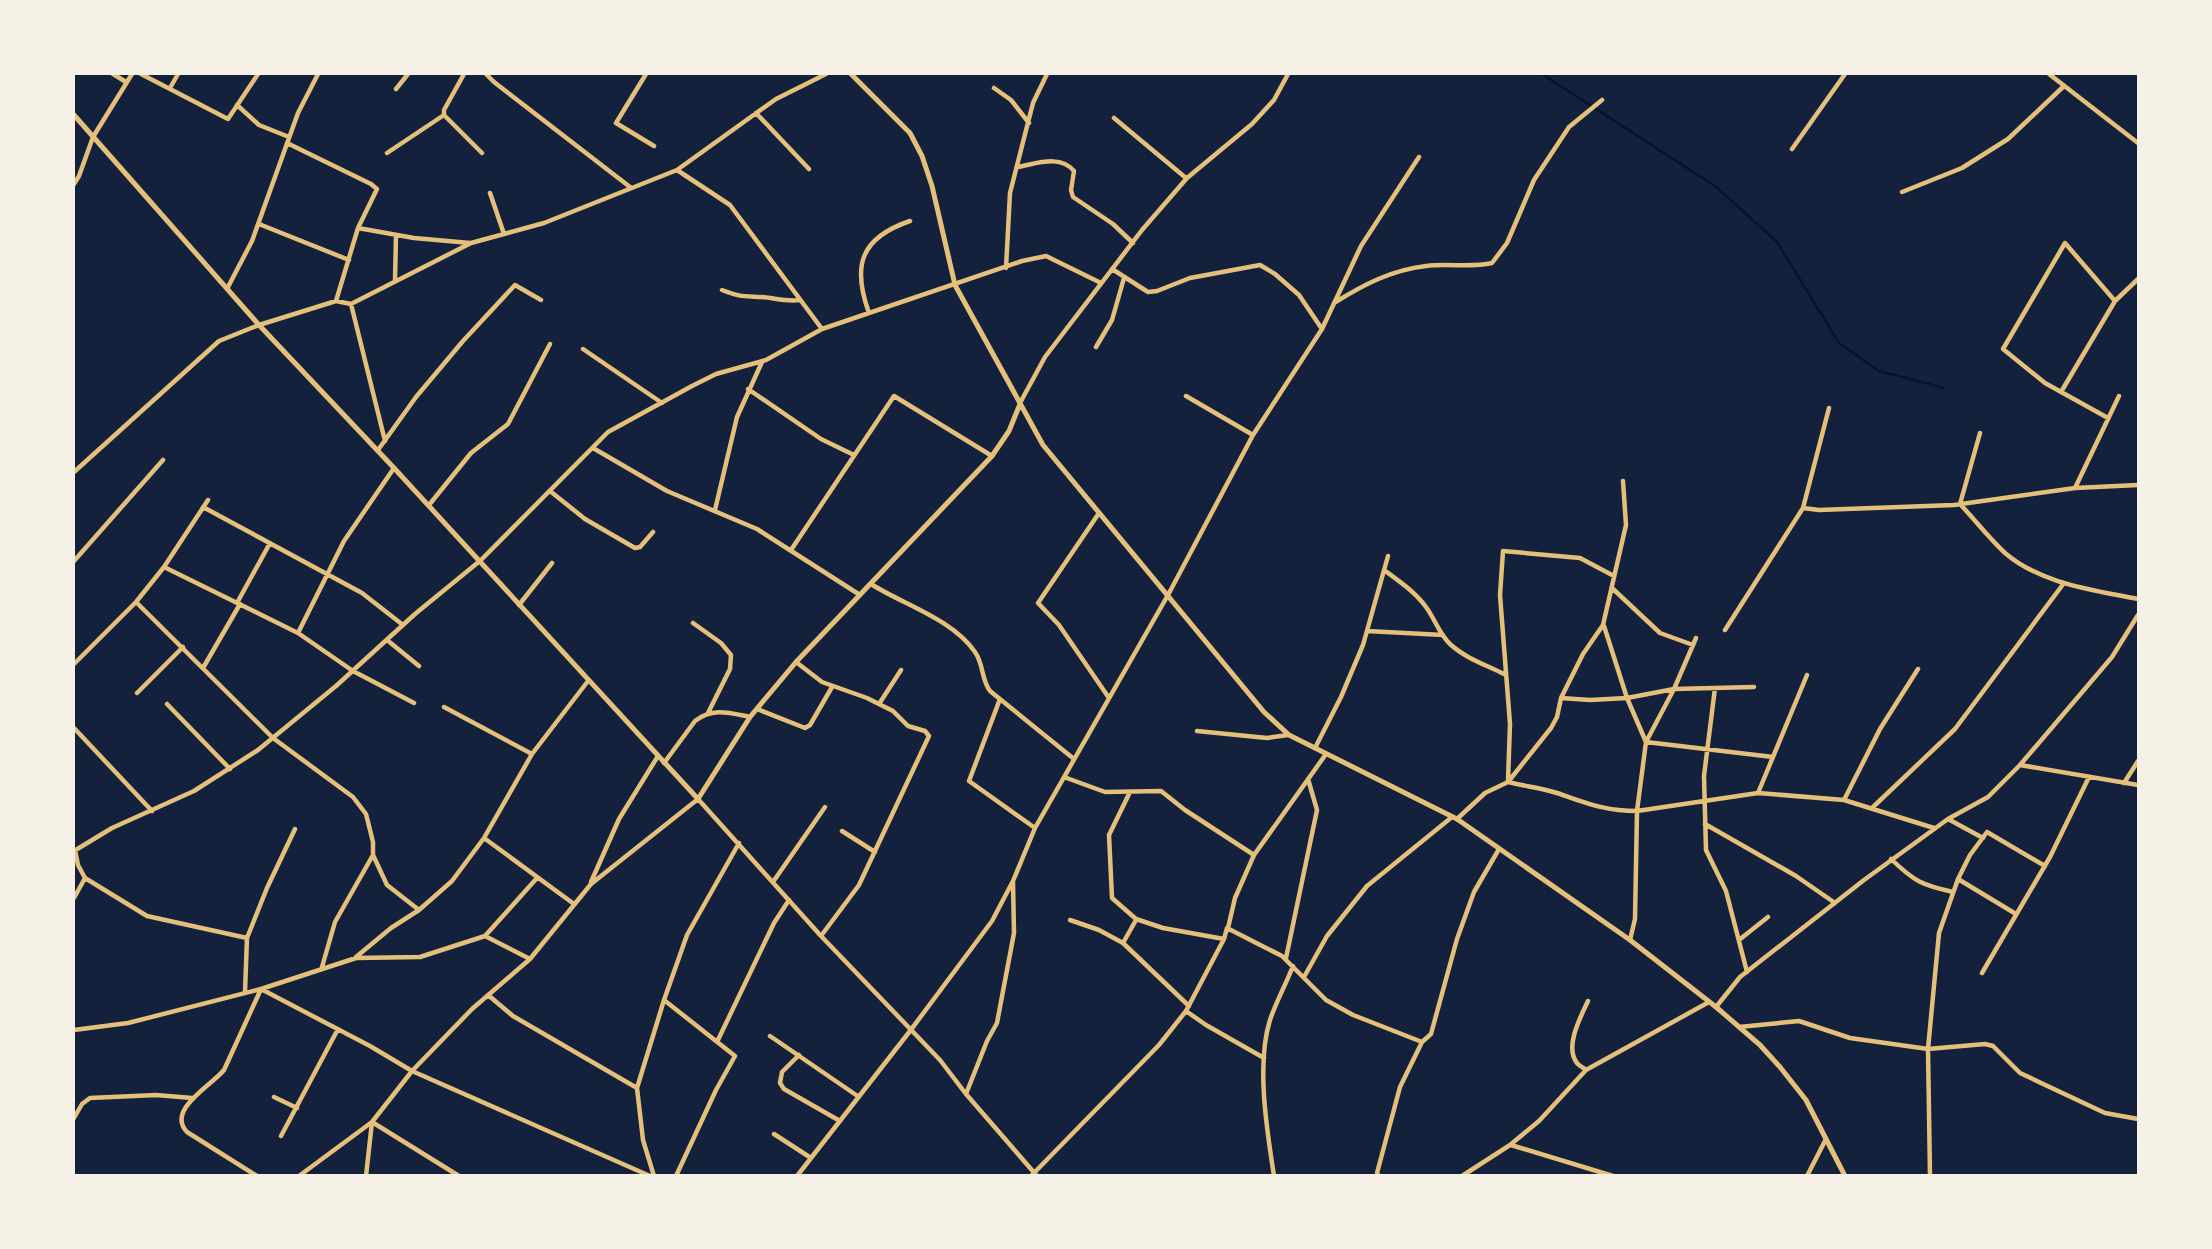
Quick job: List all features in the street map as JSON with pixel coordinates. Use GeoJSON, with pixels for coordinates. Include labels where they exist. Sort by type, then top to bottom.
{"type":"FeatureCollection","features":[{"type":"Feature","properties":{"kind":"street"},"geometry":{"type":"LineString","coordinates":[[113,74],[127,82]]}},
{"type":"Feature","properties":{"kind":"street"},"geometry":{"type":"LineString","coordinates":[[74,184],[93,137],[132,74]]}},
{"type":"Feature","properties":{"kind":"street"},"geometry":{"type":"LineString","coordinates":[[141,74],[228,119],[258,74]]}},
{"type":"Feature","properties":{"kind":"street"},"geometry":{"type":"LineString","coordinates":[[170,88],[178,74]]}},
{"type":"Feature","properties":{"kind":"street"},"geometry":{"type":"LineString","coordinates":[[228,287],[252,241],[298,113],[318,74]]}},
{"type":"Feature","properties":{"kind":"street"},"geometry":{"type":"LineString","coordinates":[[396,89],[408,74]]}},
{"type":"Feature","properties":{"kind":"street"},"geometry":{"type":"LineString","coordinates":[[387,153],[443,115],[464,74]]}},
{"type":"Feature","properties":{"kind":"street"},"geometry":{"type":"LineString","coordinates":[[486,74],[631,188]]}},
{"type":"Feature","properties":{"kind":"street"},"geometry":{"type":"LineString","coordinates":[[646,74],[616,123],[654,146]]}},
{"type":"Feature","properties":{"kind":"street"},"geometry":{"type":"LineString","coordinates":[[74,472],[219,341],[259,325],[336,301],[351,304],[471,243],[544,223],[677,170],[756,113],[797,87],[825,74]]}},
{"type":"Feature","properties":{"kind":"street"},"geometry":{"type":"LineString","coordinates":[[851,74],[910,133],[916,143],[932,186],[955,285],[1043,446],[1264,712],[1289,734],[1454,818],[1630,940],[1716,1007],[1780,1067],[1805,1100],[1845,1175]]}},
{"type":"Feature","properties":{"kind":"street"},"geometry":{"type":"LineString","coordinates":[[1006,268],[1010,193],[1033,103],[1047,74]]}},
{"type":"Feature","properties":{"kind":"street"},"geometry":{"type":"LineString","coordinates":[[299,1175],[372,1122],[412,1071],[488,995],[530,959],[591,884],[698,800],[750,718],[796,662],[992,456],[1009,431],[1027,387],[1045,357],[1133,243],[1186,178],[1252,124],[1274,100],[1288,74]]}},
{"type":"Feature","properties":{"kind":"street"},"geometry":{"type":"LineString","coordinates":[[1792,149],[1845,74]]}},
{"type":"Feature","properties":{"kind":"street"},"geometry":{"type":"LineString","coordinates":[[2049,74],[2138,143]]}},
{"type":"Feature","properties":{"kind":"street"},"geometry":{"type":"LineString","coordinates":[[1902,192],[1962,169],[2008,139],[2064,86]]}},
{"type":"Feature","properties":{"kind":"street"},"geometry":{"type":"LineString","coordinates":[[994,88],[1011,100],[1029,123]]}},
{"type":"Feature","properties":{"kind":"street"},"geometry":{"type":"LineString","coordinates":[[1333,303],[1368,282],[1392,273],[1428,265],[1475,267],[1492,263],[1507,243],[1534,180],[1569,127],[1602,100]]}},
{"type":"Feature","properties":{"kind":"street"},"geometry":{"type":"LineString","coordinates":[[237,105],[259,125],[289,136]]}},
{"type":"Feature","properties":{"kind":"street"},"geometry":{"type":"LineString","coordinates":[[756,113],[809,169]]}},
{"type":"Feature","properties":{"kind":"street"},"geometry":{"type":"LineString","coordinates":[[74,115],[259,325],[429,505],[821,936],[940,1060],[1034,1174],[1159,1045],[1187,1009],[1224,939],[1235,898],[1254,855],[1326,754]]}},
{"type":"Feature","properties":{"kind":"street"},"geometry":{"type":"LineString","coordinates":[[443,115],[482,153]]}},
{"type":"Feature","properties":{"kind":"street"},"geometry":{"type":"LineString","coordinates":[[1114,118],[1186,178]]}},
{"type":"Feature","properties":{"kind":"street"},"geometry":{"type":"LineString","coordinates":[[287,143],[377,189],[358,228],[336,301]]}},
{"type":"Feature","properties":{"kind":"street"},"geometry":{"type":"LineString","coordinates":[[797,1175],[992,921],[1013,881],[1035,828],[1168,595],[1253,435],[1322,329],[1361,246],[1419,157]]}},
{"type":"Feature","properties":{"kind":"street"},"geometry":{"type":"LineString","coordinates":[[1017,167],[1055,161],[1070,167],[1074,171],[1071,190],[1073,197],[1113,224],[1133,243]]}},
{"type":"Feature","properties":{"kind":"street"},"geometry":{"type":"LineString","coordinates":[[677,170],[730,205],[822,329]]}},
{"type":"Feature","properties":{"kind":"street"},"geometry":{"type":"LineString","coordinates":[[491,193],[504,234]]}},
{"type":"Feature","properties":{"kind":"street"},"geometry":{"type":"LineString","coordinates":[[869,313],[861,290],[860,275],[866,250],[871,242],[894,227],[910,222]]}},
{"type":"Feature","properties":{"kind":"street"},"geometry":{"type":"LineString","coordinates":[[258,224],[349,260]]}},
{"type":"Feature","properties":{"kind":"street"},"geometry":{"type":"LineString","coordinates":[[358,228],[471,243]]}},
{"type":"Feature","properties":{"kind":"street"},"geometry":{"type":"LineString","coordinates":[[395,280],[396,235]]}},
{"type":"Feature","properties":{"kind":"street"},"geometry":{"type":"LineString","coordinates":[[2108,418],[2045,383],[2003,349],[2065,243],[2115,301]]}},
{"type":"Feature","properties":{"kind":"street"},"geometry":{"type":"LineString","coordinates":[[247,938],[147,916],[85,878],[74,851],[112,828],[194,791],[273,738],[480,561],[608,432],[716,374],[763,360],[822,329],[1022,261],[1046,256],[1101,284]]}},
{"type":"Feature","properties":{"kind":"street"},"geometry":{"type":"LineString","coordinates":[[1112,269],[1148,292],[1157,292],[1190,278],[1260,265],[1276,274],[1299,295],[1322,329]]}},
{"type":"Feature","properties":{"kind":"street"},"geometry":{"type":"LineString","coordinates":[[1096,347],[1112,320],[1125,278]]}},
{"type":"Feature","properties":{"kind":"street"},"geometry":{"type":"LineString","coordinates":[[2061,392],[2115,301],[2138,279]]}},
{"type":"Feature","properties":{"kind":"street"},"geometry":{"type":"LineString","coordinates":[[378,450],[416,397],[515,285],[541,300]]}},
{"type":"Feature","properties":{"kind":"street"},"geometry":{"type":"LineString","coordinates":[[722,290],[743,298],[761,297],[787,302],[800,300]]}},
{"type":"Feature","properties":{"kind":"street"},"geometry":{"type":"LineString","coordinates":[[351,304],[385,441]]}},
{"type":"Feature","properties":{"kind":"street"},"geometry":{"type":"LineString","coordinates":[[429,505],[471,453],[508,424],[550,344]]}},
{"type":"Feature","properties":{"kind":"street"},"geometry":{"type":"LineString","coordinates":[[583,349],[662,403]]}},
{"type":"Feature","properties":{"kind":"street"},"geometry":{"type":"LineString","coordinates":[[715,510],[737,417],[763,360]]}},
{"type":"Feature","properties":{"kind":"street"},"geometry":{"type":"LineString","coordinates":[[748,389],[821,439],[854,455]]}},
{"type":"Feature","properties":{"kind":"street"},"geometry":{"type":"LineString","coordinates":[[791,550],[894,396],[992,456]]}},
{"type":"Feature","properties":{"kind":"street"},"geometry":{"type":"LineString","coordinates":[[1186,396],[1253,435]]}},
{"type":"Feature","properties":{"kind":"street"},"geometry":{"type":"LineString","coordinates":[[2076,488],[2119,396]]}},
{"type":"Feature","properties":{"kind":"street"},"geometry":{"type":"LineString","coordinates":[[1725,630],[1803,508],[1829,408]]}},
{"type":"Feature","properties":{"kind":"street"},"geometry":{"type":"LineString","coordinates":[[1960,504],[1980,433]]}},
{"type":"Feature","properties":{"kind":"street"},"geometry":{"type":"LineString","coordinates":[[593,448],[667,491],[758,528],[861,596]]}},
{"type":"Feature","properties":{"kind":"street"},"geometry":{"type":"LineString","coordinates":[[74,561],[163,460]]}},
{"type":"Feature","properties":{"kind":"street"},"geometry":{"type":"LineString","coordinates":[[298,633],[344,541],[394,468]]}},
{"type":"Feature","properties":{"kind":"street"},"geometry":{"type":"LineString","coordinates":[[1304,977],[1327,936],[1367,886],[1485,793],[1508,782],[1551,728],[1558,717],[1561,698],[1583,654],[1603,625],[1626,525],[1623,481]]}},
{"type":"Feature","properties":{"kind":"street"},"geometry":{"type":"LineString","coordinates":[[1803,508],[1819,510],[1960,504],[2076,488],[2138,485]]}},
{"type":"Feature","properties":{"kind":"street"},"geometry":{"type":"LineString","coordinates":[[550,491],[586,519],[635,548],[640,548],[653,532]]}},
{"type":"Feature","properties":{"kind":"street"},"geometry":{"type":"LineString","coordinates":[[74,664],[136,601],[164,567],[208,500]]}},
{"type":"Feature","properties":{"kind":"street"},"geometry":{"type":"LineString","coordinates":[[1960,504],[2006,553],[2035,572],[2064,583],[2138,600]]}},
{"type":"Feature","properties":{"kind":"street"},"geometry":{"type":"LineString","coordinates":[[203,507],[362,593],[403,625]]}},
{"type":"Feature","properties":{"kind":"street"},"geometry":{"type":"LineString","coordinates":[[1100,513],[1038,603],[1059,625],[1109,698]]}},
{"type":"Feature","properties":{"kind":"street"},"geometry":{"type":"LineString","coordinates":[[203,668],[270,543]]}},
{"type":"Feature","properties":{"kind":"street"},"geometry":{"type":"LineString","coordinates":[[1508,782],[1510,724],[1500,595],[1503,551],[1580,558],[1614,576]]}},
{"type":"Feature","properties":{"kind":"street"},"geometry":{"type":"LineString","coordinates":[[1315,748],[1341,697],[1367,631],[1388,556]]}},
{"type":"Feature","properties":{"kind":"street"},"geometry":{"type":"LineString","coordinates":[[519,605],[552,564]]}},
{"type":"Feature","properties":{"kind":"street"},"geometry":{"type":"LineString","coordinates":[[164,567],[298,633],[354,671],[414,703]]}},
{"type":"Feature","properties":{"kind":"street"},"geometry":{"type":"LineString","coordinates":[[1384,569],[1414,593],[1449,643],[1464,654],[1505,674]]}},
{"type":"Feature","properties":{"kind":"street"},"geometry":{"type":"LineString","coordinates":[[1871,809],[1955,729],[2064,583]]}},
{"type":"Feature","properties":{"kind":"street"},"geometry":{"type":"LineString","coordinates":[[872,584],[935,619],[970,645],[980,659],[984,683],[1074,759]]}},
{"type":"Feature","properties":{"kind":"street"},"geometry":{"type":"LineString","coordinates":[[1612,587],[1660,633],[1693,645]]}},
{"type":"Feature","properties":{"kind":"street"},"geometry":{"type":"LineString","coordinates":[[136,601],[273,738],[353,797],[366,814],[373,842],[373,855],[387,885],[419,910]]}},
{"type":"Feature","properties":{"kind":"street"},"geometry":{"type":"LineString","coordinates":[[1716,1007],[1747,972],[1891,859],[1948,819],[1988,797],[2020,765],[2112,657],[2138,615]]}},
{"type":"Feature","properties":{"kind":"street"},"geometry":{"type":"LineString","coordinates":[[693,624],[721,643],[731,655],[730,669],[708,713]]}},
{"type":"Feature","properties":{"kind":"street"},"geometry":{"type":"LineString","coordinates":[[1603,625],[1627,698],[1646,742]]}},
{"type":"Feature","properties":{"kind":"street"},"geometry":{"type":"LineString","coordinates":[[1367,631],[1443,635]]}},
{"type":"Feature","properties":{"kind":"street"},"geometry":{"type":"LineString","coordinates":[[1630,940],[1635,919],[1637,811],[1646,742],[1696,639]]}},
{"type":"Feature","properties":{"kind":"street"},"geometry":{"type":"LineString","coordinates":[[387,640],[419,666]]}},
{"type":"Feature","properties":{"kind":"street"},"geometry":{"type":"LineString","coordinates":[[138,693],[183,648]]}},
{"type":"Feature","properties":{"kind":"street"},"geometry":{"type":"LineString","coordinates":[[796,662],[809,675],[832,687],[878,704],[900,716],[908,726],[925,731],[929,736],[859,885],[821,936]]}},
{"type":"Feature","properties":{"kind":"street"},"geometry":{"type":"LineString","coordinates":[[878,704],[901,670]]}},
{"type":"Feature","properties":{"kind":"street"},"geometry":{"type":"LineString","coordinates":[[1844,800],[1880,729],[1918,670]]}},
{"type":"Feature","properties":{"kind":"street"},"geometry":{"type":"LineString","coordinates":[[1758,793],[1807,676]]}},
{"type":"Feature","properties":{"kind":"street"},"geometry":{"type":"LineString","coordinates":[[356,958],[452,881],[484,838],[532,754],[588,681]]}},
{"type":"Feature","properties":{"kind":"street"},"geometry":{"type":"LineString","coordinates":[[757,709],[805,728],[810,725],[832,687]]}},
{"type":"Feature","properties":{"kind":"street"},"geometry":{"type":"LineString","coordinates":[[1561,698],[1627,698],[1674,689],[1754,687]]}},
{"type":"Feature","properties":{"kind":"street"},"geometry":{"type":"LineString","coordinates":[[1715,688],[1704,776],[1706,850],[1726,891],[1747,972]]}},
{"type":"Feature","properties":{"kind":"street"},"geometry":{"type":"LineString","coordinates":[[1000,699],[969,781],[1035,828]]}},
{"type":"Feature","properties":{"kind":"street"},"geometry":{"type":"LineString","coordinates":[[167,704],[230,769]]}},
{"type":"Feature","properties":{"kind":"street"},"geometry":{"type":"LineString","coordinates":[[444,707],[532,754]]}},
{"type":"Feature","properties":{"kind":"street"},"geometry":{"type":"LineString","coordinates":[[664,763],[695,721],[708,713],[723,711],[750,718]]}},
{"type":"Feature","properties":{"kind":"street"},"geometry":{"type":"LineString","coordinates":[[74,728],[152,811]]}},
{"type":"Feature","properties":{"kind":"street"},"geometry":{"type":"LineString","coordinates":[[1197,731],[1266,738],[1289,734]]}},
{"type":"Feature","properties":{"kind":"street"},"geometry":{"type":"LineString","coordinates":[[1646,742],[1773,757]]}},
{"type":"Feature","properties":{"kind":"street"},"geometry":{"type":"LineString","coordinates":[[591,884],[619,819],[658,756]]}},
{"type":"Feature","properties":{"kind":"street"},"geometry":{"type":"LineString","coordinates":[[2124,783],[2138,761]]}},
{"type":"Feature","properties":{"kind":"street"},"geometry":{"type":"LineString","coordinates":[[2020,765],[2138,785]]}},
{"type":"Feature","properties":{"kind":"street"},"geometry":{"type":"LineString","coordinates":[[1982,972],[2045,866],[2089,776]]}},
{"type":"Feature","properties":{"kind":"street"},"geometry":{"type":"LineString","coordinates":[[1064,777],[1105,792],[1161,791],[1254,855]]}},
{"type":"Feature","properties":{"kind":"street"},"geometry":{"type":"LineString","coordinates":[[1286,959],[1317,810],[1308,779]]}},
{"type":"Feature","properties":{"kind":"street"},"geometry":{"type":"LineString","coordinates":[[1508,782],[1555,792],[1595,807],[1637,811],[1758,793],[1844,800],[1934,828]]}},
{"type":"Feature","properties":{"kind":"street"},"geometry":{"type":"LineString","coordinates":[[1130,792],[1109,835],[1112,898],[1136,919],[1163,929],[1224,939]]}},
{"type":"Feature","properties":{"kind":"street"},"geometry":{"type":"LineString","coordinates":[[773,882],[825,807]]}},
{"type":"Feature","properties":{"kind":"street"},"geometry":{"type":"LineString","coordinates":[[1948,819],[1983,838]]}},
{"type":"Feature","properties":{"kind":"street"},"geometry":{"type":"LineString","coordinates":[[1705,824],[1796,876],[1835,903]]}},
{"type":"Feature","properties":{"kind":"street"},"geometry":{"type":"LineString","coordinates":[[245,992],[247,938],[295,829]]}},
{"type":"Feature","properties":{"kind":"street"},"geometry":{"type":"LineString","coordinates":[[842,831],[874,852]]}},
{"type":"Feature","properties":{"kind":"street"},"geometry":{"type":"LineString","coordinates":[[1930,1175],[1928,1049],[1938,933],[1958,878],[1970,855],[1987,832],[2045,866]]}},
{"type":"Feature","properties":{"kind":"street"},"geometry":{"type":"LineString","coordinates":[[484,838],[575,904]]}},
{"type":"Feature","properties":{"kind":"street"},"geometry":{"type":"LineString","coordinates":[[652,1175],[643,1140],[637,1088],[664,999],[687,936],[739,843]]}},
{"type":"Feature","properties":{"kind":"street"},"geometry":{"type":"LineString","coordinates":[[1379,1175],[1377,1173],[1385,1138],[1400,1087],[1422,1042],[1431,1034],[1457,939],[1474,892],[1499,849]]}},
{"type":"Feature","properties":{"kind":"street"},"geometry":{"type":"LineString","coordinates":[[322,968],[335,922],[373,855]]}},
{"type":"Feature","properties":{"kind":"street"},"geometry":{"type":"LineString","coordinates":[[1891,859],[1911,878],[1923,885],[1953,892]]}},
{"type":"Feature","properties":{"kind":"street"},"geometry":{"type":"LineString","coordinates":[[74,898],[85,878]]}},
{"type":"Feature","properties":{"kind":"street"},"geometry":{"type":"LineString","coordinates":[[74,1030],[128,1023],[261,989],[356,958],[420,957],[485,936],[537,878]]}},
{"type":"Feature","properties":{"kind":"street"},"geometry":{"type":"LineString","coordinates":[[1958,878],[2016,914]]}},
{"type":"Feature","properties":{"kind":"street"},"geometry":{"type":"LineString","coordinates":[[966,1094],[997,1023],[1014,933],[1013,881]]}},
{"type":"Feature","properties":{"kind":"street"},"geometry":{"type":"LineString","coordinates":[[718,1042],[774,923],[789,900]]}},
{"type":"Feature","properties":{"kind":"street"},"geometry":{"type":"LineString","coordinates":[[1739,940],[1768,917]]}},
{"type":"Feature","properties":{"kind":"street"},"geometry":{"type":"LineString","coordinates":[[1123,943],[1136,919]]}},
{"type":"Feature","properties":{"kind":"street"},"geometry":{"type":"LineString","coordinates":[[1070,920],[1099,930],[1123,943],[1206,1025],[1265,1059]]}},
{"type":"Feature","properties":{"kind":"street"},"geometry":{"type":"LineString","coordinates":[[1227,928],[1286,959],[1326,1000],[1353,1015],[1422,1042]]}},
{"type":"Feature","properties":{"kind":"street"},"geometry":{"type":"LineString","coordinates":[[485,936],[530,959]]}},
{"type":"Feature","properties":{"kind":"street"},"geometry":{"type":"LineString","coordinates":[[1275,1175],[1265,1115],[1264,1045],[1270,1020],[1293,966]]}},
{"type":"Feature","properties":{"kind":"street"},"geometry":{"type":"LineString","coordinates":[[261,989],[412,1071],[652,1175]]}},
{"type":"Feature","properties":{"kind":"street"},"geometry":{"type":"LineString","coordinates":[[257,1175],[187,1132],[181,1125],[180,1117],[192,1098],[224,1070],[261,989]]}},
{"type":"Feature","properties":{"kind":"street"},"geometry":{"type":"LineString","coordinates":[[488,995],[513,1016],[637,1088]]}},
{"type":"Feature","properties":{"kind":"street"},"geometry":{"type":"LineString","coordinates":[[664,999],[733,1053],[735,1060],[716,1090],[676,1175]]}},
{"type":"Feature","properties":{"kind":"street"},"geometry":{"type":"LineString","coordinates":[[1586,1070],[1577,1063],[1573,1055],[1573,1042],[1588,1002]]}},
{"type":"Feature","properties":{"kind":"street"},"geometry":{"type":"LineString","coordinates":[[1462,1175],[1510,1145],[1539,1121],[1586,1070],[1709,1002]]}},
{"type":"Feature","properties":{"kind":"street"},"geometry":{"type":"LineString","coordinates":[[1739,1027],[1799,1021],[1850,1038],[1928,1049],[1985,1044],[1993,1046],[2020,1073],[2105,1113],[2138,1119]]}},
{"type":"Feature","properties":{"kind":"street"},"geometry":{"type":"LineString","coordinates":[[281,1136],[338,1029]]}},
{"type":"Feature","properties":{"kind":"street"},"geometry":{"type":"LineString","coordinates":[[770,1036],[859,1097]]}},
{"type":"Feature","properties":{"kind":"street"},"geometry":{"type":"LineString","coordinates":[[799,1055],[782,1073],[780,1083],[840,1121]]}},
{"type":"Feature","properties":{"kind":"street"},"geometry":{"type":"LineString","coordinates":[[74,1118],[82,1104],[90,1098],[156,1095],[192,1098]]}},
{"type":"Feature","properties":{"kind":"street"},"geometry":{"type":"LineString","coordinates":[[274,1097],[297,1108]]}},
{"type":"Feature","properties":{"kind":"street"},"geometry":{"type":"LineString","coordinates":[[366,1175],[372,1122]]}},
{"type":"Feature","properties":{"kind":"street"},"geometry":{"type":"LineString","coordinates":[[372,1122],[459,1175]]}},
{"type":"Feature","properties":{"kind":"street"},"geometry":{"type":"LineString","coordinates":[[774,1134],[811,1158]]}},
{"type":"Feature","properties":{"kind":"street"},"geometry":{"type":"LineString","coordinates":[[1807,1175],[1826,1139]]}},
{"type":"Feature","properties":{"kind":"street"},"geometry":{"type":"LineString","coordinates":[[1510,1145],[1613,1175]]}},
{"type":"Feature","properties":{"kind":"waterway"},"geometry":{"type":"LineString","coordinates":[[1542,74],[1715,186],[1777,242],[1839,343],[1879,371],[1944,388]]}}]}
